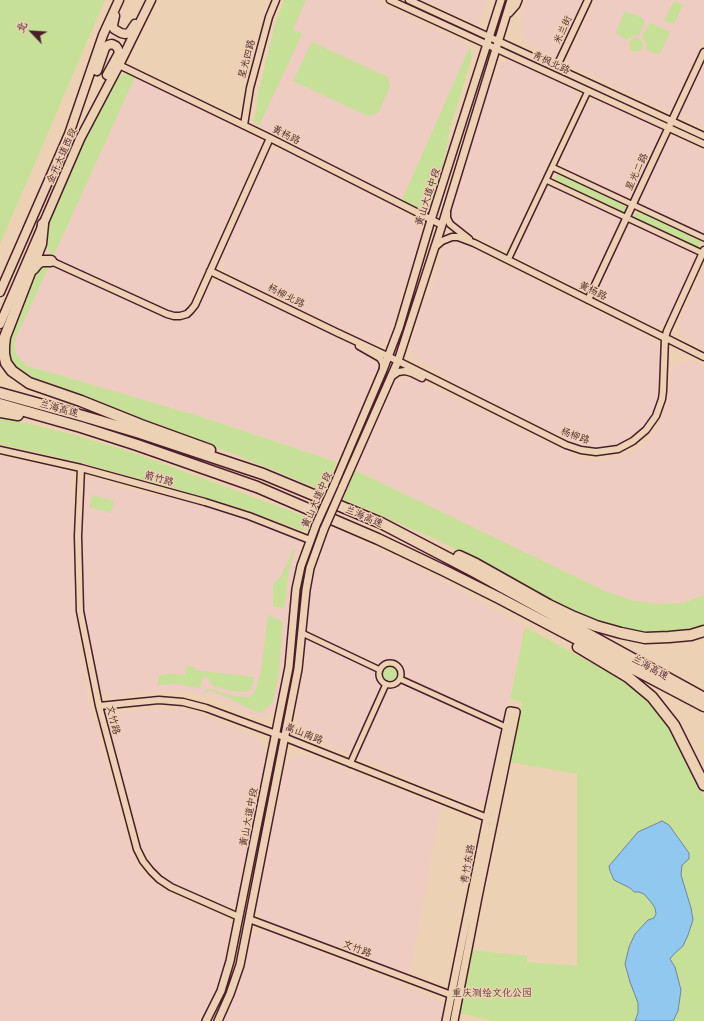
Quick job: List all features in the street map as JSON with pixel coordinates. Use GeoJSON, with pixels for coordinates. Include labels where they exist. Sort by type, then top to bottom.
{"type":"FeatureCollection","features":[{"type":"Feature","properties":{"kind":"highway"},"geometry":{"type":"LineString","coordinates":[[43,224],[41,250],[51,261]]}},
{"type":"Feature","properties":{"kind":"highway"},"geometry":{"type":"LineString","coordinates":[[41,244],[5,336],[4,354],[6,363],[12,371],[30,383],[224,455],[263,474]]}},
{"type":"Feature","properties":{"kind":"highway"},"geometry":{"type":"LineString","coordinates":[[29,276],[34,267],[42,261],[51,261]]}},
{"type":"Feature","properties":{"kind":"highway","name":"兰海高速"},"geometry":{"type":"LineString","coordinates":[[0,393],[90,418],[263,474],[382,524],[473,571],[663,680],[704,698]]}},
{"type":"Feature","properties":{"kind":"highway","name":"兰海高速"},"geometry":{"type":"LineString","coordinates":[[0,404],[137,445],[257,487],[378,539],[499,598]]}},
{"type":"Feature","properties":{"kind":"highway"},"geometry":{"type":"LineString","coordinates":[[0,412],[81,427]]}},
{"type":"Feature","properties":{"kind":"highway"},"geometry":{"type":"LineString","coordinates":[[382,524],[433,544],[476,564],[549,605],[596,626],[645,638],[691,635],[704,632]]}},
{"type":"Feature","properties":{"kind":"highway"},"geometry":{"type":"LineString","coordinates":[[499,598],[663,680],[704,706]]}},
{"type":"Feature","properties":{"kind":"highway"},"geometry":{"type":"LineString","coordinates":[[499,598],[628,677],[652,697],[674,725],[704,785]]}},
{"type":"Feature","properties":{"kind":"main road","name":"金开大道西段"},"geometry":{"type":"LineString","coordinates":[[0,324],[80,139],[151,0]]}},
{"type":"Feature","properties":{"kind":"main road","name":"黄山大道中段"},"geometry":{"type":"LineString","coordinates":[[218,1021],[230,994],[240,965],[250,919],[298,669],[306,590],[310,568],[324,529],[398,361],[442,225],[511,0]]}},
{"type":"Feature","properties":{"kind":"main road"},"geometry":{"type":"LineString","coordinates":[[506,16],[516,5],[518,0]]}},
{"type":"Feature","properties":{"kind":"main road","name":"金开大道西段"},"geometry":{"type":"LineString","coordinates":[[0,292],[69,134],[103,35],[119,1]]}},
{"type":"Feature","properties":{"kind":"main road"},"geometry":{"type":"LineString","coordinates":[[119,1],[113,25],[114,29],[121,33],[125,34],[129,32],[145,12]]}},
{"type":"Feature","properties":{"kind":"main road","name":"黄山大道中段"},"geometry":{"type":"LineString","coordinates":[[206,1021],[221,991],[230,961],[289,668],[296,590],[301,566],[316,525],[383,370],[399,328],[499,2]]}},
{"type":"Feature","properties":{"kind":"main road"},"geometry":{"type":"LineString","coordinates":[[84,93],[95,75],[105,48],[112,44],[116,46],[119,53],[105,79],[98,105]]}},
{"type":"Feature","properties":{"kind":"main road","name":"青竹东路"},"geometry":{"type":"LineString","coordinates":[[446,1021],[455,996],[513,711]]}},
{"type":"Feature","properties":{"kind":"main road","name":"青竹东路"},"geometry":{"type":"LineString","coordinates":[[454,1021],[455,996]]}},
{"type":"Feature","properties":{"kind":"street","name":"星光四路"},"geometry":{"type":"LineString","coordinates":[[244,125],[250,88],[269,17],[276,0]]}},
{"type":"Feature","properties":{"kind":"street","name":"青枫北路"},"geometry":{"type":"LineString","coordinates":[[390,0],[556,68],[704,136]]}},
{"type":"Feature","properties":{"kind":"street","name":"青枫北路"},"geometry":{"type":"LineString","coordinates":[[409,0],[488,41]]}},
{"type":"Feature","properties":{"kind":"street","name":"米兰街"},"geometry":{"type":"LineString","coordinates":[[556,68],[588,0]]}},
{"type":"Feature","properties":{"kind":"street","name":"青枫北路"},"geometry":{"type":"LineString","coordinates":[[498,45],[588,91],[704,144]]}},
{"type":"Feature","properties":{"kind":"street","name":"星光二路"},"geometry":{"type":"LineString","coordinates":[[588,300],[704,52]]}},
{"type":"Feature","properties":{"kind":"street","name":"黄杨路"},"geometry":{"type":"LineString","coordinates":[[119,65],[244,125],[442,225]]}},
{"type":"Feature","properties":{"kind":"street"},"geometry":{"type":"LineString","coordinates":[[508,260],[588,91]]}},
{"type":"Feature","properties":{"kind":"street"},"geometry":{"type":"LineString","coordinates":[[51,261],[155,309],[174,316],[186,314],[195,305],[270,138]]}},
{"type":"Feature","properties":{"kind":"street"},"geometry":{"type":"LineString","coordinates":[[552,167],[704,238]]}},
{"type":"Feature","properties":{"kind":"street"},"geometry":{"type":"LineString","coordinates":[[546,180],[704,254]]}},
{"type":"Feature","properties":{"kind":"street"},"geometry":{"type":"LineString","coordinates":[[447,209],[447,218],[450,224],[474,243]]}},
{"type":"Feature","properties":{"kind":"street"},"geometry":{"type":"LineString","coordinates":[[435,247],[442,241],[452,237],[474,243]]}},
{"type":"Feature","properties":{"kind":"street","name":"黄杨路"},"geometry":{"type":"LineString","coordinates":[[474,243],[704,357]]}},
{"type":"Feature","properties":{"kind":"street","name":"杨柳路"},"geometry":{"type":"LineString","coordinates":[[352,340],[388,356],[573,448],[589,452],[603,452],[618,449],[633,441],[646,430],[656,416],[663,391],[669,325],[704,254]]}},
{"type":"Feature","properties":{"kind":"street","name":"杨柳北路"},"geometry":{"type":"LineString","coordinates":[[210,270],[352,340]]}},
{"type":"Feature","properties":{"kind":"street"},"geometry":{"type":"LineString","coordinates":[[352,340],[361,348],[380,358],[383,363],[383,370]]}},
{"type":"Feature","properties":{"kind":"street"},"geometry":{"type":"LineString","coordinates":[[667,340],[704,360]]}},
{"type":"Feature","properties":{"kind":"street","name":"杨柳路"},"geometry":{"type":"LineString","coordinates":[[391,377],[402,371],[412,373],[565,448],[588,455],[602,455],[618,452],[634,445],[642,440],[655,426],[665,400],[667,340]]}},
{"type":"Feature","properties":{"kind":"street","name":"箭竹路"},"geometry":{"type":"LineString","coordinates":[[0,450],[81,468],[205,502],[250,516],[310,540]]}},
{"type":"Feature","properties":{"kind":"street","name":"文竹路"},"geometry":{"type":"LineString","coordinates":[[81,468],[78,536],[80,611],[99,706],[137,849],[143,861],[151,871],[171,888],[239,917]]}},
{"type":"Feature","properties":{"kind":"street"},"geometry":{"type":"LineString","coordinates":[[302,632],[380,670]]}},
{"type":"Feature","properties":{"kind":"street"},"geometry":{"type":"LineString","coordinates":[[385,665],[396,665],[400,671],[400,679],[395,684],[386,684],[380,677],[380,670],[385,665]]}},
{"type":"Feature","properties":{"kind":"street"},"geometry":{"type":"LineString","coordinates":[[400,679],[509,729]]}},
{"type":"Feature","properties":{"kind":"street"},"geometry":{"type":"LineString","coordinates":[[350,764],[386,684]]}},
{"type":"Feature","properties":{"kind":"street","name":"嵩山南路"},"geometry":{"type":"LineString","coordinates":[[99,706],[159,700],[183,702],[206,708],[276,734],[490,819]]}},
{"type":"Feature","properties":{"kind":"street","name":"文竹路"},"geometry":{"type":"LineString","coordinates":[[250,919],[455,996]]}},
{"type":"Feature","properties":{"kind":"shaded area"},"geometry":{"type":"Polygon","coordinates":[[[284,0],[375,0],[470,46],[402,200],[259,126],[254,122],[259,89],[276,21],[284,0]]]}},
{"type":"Feature","properties":{"kind":"shaded area"},"geometry":{"type":"Polygon","coordinates":[[[424,0],[487,0],[479,25],[424,0]]]}},
{"type":"Feature","properties":{"kind":"shaded area"},"geometry":{"type":"Polygon","coordinates":[[[527,0],[582,0],[555,57],[527,44],[520,25],[527,0]]]}},
{"type":"Feature","properties":{"kind":"shaded area"},"geometry":{"type":"Polygon","coordinates":[[[595,0],[704,0],[704,38],[670,111],[566,63],[595,0]]]}},
{"type":"Feature","properties":{"kind":"shaded area"},"geometry":{"type":"Polygon","coordinates":[[[506,60],[512,61],[576,91],[577,99],[509,248],[504,249],[458,225],[452,219],[449,212],[480,110],[498,65],[506,60]]]}},
{"type":"Feature","properties":{"kind":"shaded area"},"geometry":{"type":"Polygon","coordinates":[[[704,62],[704,127],[680,115],[704,62]]]}},
{"type":"Feature","properties":{"kind":"shaded area"},"geometry":{"type":"Polygon","coordinates":[[[135,77],[258,138],[260,146],[189,305],[180,312],[169,311],[53,258],[135,77]]]}},
{"type":"Feature","properties":{"kind":"shaded area"},"geometry":{"type":"Polygon","coordinates":[[[600,100],[660,126],[663,133],[634,195],[627,199],[564,169],[559,158],[582,106],[600,100]]]}},
{"type":"Feature","properties":{"kind":"shaded area"},"geometry":{"type":"Polygon","coordinates":[[[668,134],[704,151],[704,236],[636,204],[668,134]]]}},
{"type":"Feature","properties":{"kind":"shaded area"},"geometry":{"type":"Polygon","coordinates":[[[282,149],[416,220],[420,224],[422,234],[412,269],[404,282],[397,315],[389,341],[372,344],[225,272],[222,255],[267,154],[282,149]]]}},
{"type":"Feature","properties":{"kind":"shaded area"},"geometry":{"type":"Polygon","coordinates":[[[552,185],[619,217],[621,222],[592,285],[585,290],[581,290],[517,258],[515,251],[544,188],[552,185]]]}},
{"type":"Feature","properties":{"kind":"shaded area"},"geometry":{"type":"Polygon","coordinates":[[[631,223],[694,253],[696,258],[667,322],[662,326],[653,326],[603,301],[597,294],[597,288],[626,225],[631,223]]]}},
{"type":"Feature","properties":{"kind":"shaded area"},"geometry":{"type":"Polygon","coordinates":[[[460,243],[652,339],[657,344],[661,355],[661,393],[652,417],[640,431],[627,441],[613,446],[596,448],[585,447],[574,443],[456,384],[439,371],[413,357],[410,345],[426,297],[432,288],[444,249],[450,244],[460,243]]]}},
{"type":"Feature","properties":{"kind":"shaded area"},"geometry":{"type":"Polygon","coordinates":[[[50,264],[177,321],[187,319],[196,312],[209,285],[221,280],[372,356],[376,359],[378,369],[337,462],[199,416],[28,366],[16,354],[14,346],[16,338],[50,264]]]}},
{"type":"Feature","properties":{"kind":"shaded area"},"geometry":{"type":"Polygon","coordinates":[[[704,269],[704,349],[683,337],[679,330],[680,321],[704,269]]]}},
{"type":"Feature","properties":{"kind":"shaded area"},"geometry":{"type":"Polygon","coordinates":[[[694,361],[704,366],[704,595],[683,603],[656,604],[631,600],[605,591],[355,470],[395,382],[411,377],[570,454],[597,460],[610,459],[624,455],[639,449],[650,439],[661,423],[667,405],[672,370],[676,365],[694,361]]]}},
{"type":"Feature","properties":{"kind":"shaded area"},"geometry":{"type":"Polygon","coordinates":[[[0,456],[66,470],[71,473],[75,612],[87,696],[131,850],[138,866],[157,884],[173,895],[222,916],[227,919],[230,924],[231,930],[226,958],[218,989],[201,1021],[0,1021],[0,456]]]}},
{"type":"Feature","properties":{"kind":"shaded area"},"geometry":{"type":"Polygon","coordinates":[[[87,479],[98,479],[117,487],[205,506],[248,519],[299,540],[302,548],[293,580],[285,670],[279,701],[273,711],[268,715],[257,717],[246,714],[221,700],[184,691],[158,691],[111,698],[101,691],[81,611],[80,536],[84,484],[87,479]]]}},
{"type":"Feature","properties":{"kind":"shaded area"},"geometry":{"type":"Polygon","coordinates":[[[334,528],[440,580],[525,627],[488,796],[484,801],[478,804],[471,804],[310,737],[300,726],[296,712],[303,670],[310,592],[314,569],[327,533],[334,528]]]}},
{"type":"Feature","properties":{"kind":"shaded area"},"geometry":{"type":"Polygon","coordinates":[[[159,708],[181,709],[205,715],[255,737],[264,751],[266,762],[237,904],[230,908],[173,883],[162,876],[154,869],[142,847],[109,724],[116,713],[159,708]]]}},
{"type":"Feature","properties":{"kind":"shaded area"},"geometry":{"type":"Polygon","coordinates":[[[296,756],[311,756],[441,806],[409,975],[265,921],[259,915],[257,903],[285,767],[289,761],[296,756]]]}},
{"type":"Feature","properties":{"kind":"shaded area"},"geometry":{"type":"Polygon","coordinates":[[[265,930],[435,998],[440,1001],[445,1011],[444,1021],[221,1021],[243,967],[250,939],[254,934],[265,930]]]}},
{"type":"Feature","properties":{"kind":"green space"},"geometry":{"type":"Polygon","coordinates":[[[0,0],[105,0],[0,244],[0,0]]]}},
{"type":"Feature","properties":{"kind":"green space"},"geometry":{"type":"Polygon","coordinates":[[[284,0],[306,0],[293,29],[302,34],[259,126],[254,122],[259,89],[276,21],[284,0]]]}},
{"type":"Feature","properties":{"kind":"green space"},"geometry":{"type":"Polygon","coordinates":[[[674,1],[683,5],[674,24],[664,20],[674,1]]]}},
{"type":"Feature","properties":{"kind":"green space"},"geometry":{"type":"Polygon","coordinates":[[[625,11],[642,18],[645,22],[639,35],[632,36],[627,40],[618,35],[616,31],[625,11]]]}},
{"type":"Feature","properties":{"kind":"green space"},"geometry":{"type":"Polygon","coordinates":[[[649,24],[654,24],[670,32],[661,52],[655,54],[646,49],[646,42],[642,37],[649,24]]]}},
{"type":"Feature","properties":{"kind":"green space"},"geometry":{"type":"Polygon","coordinates":[[[633,38],[639,38],[643,42],[643,48],[639,52],[633,52],[629,48],[629,42],[633,38]]]}},
{"type":"Feature","properties":{"kind":"green space"},"geometry":{"type":"Polygon","coordinates":[[[312,42],[388,77],[390,87],[378,113],[368,116],[293,81],[312,42]]]}},
{"type":"Feature","properties":{"kind":"green space"},"geometry":{"type":"Polygon","coordinates":[[[470,46],[472,57],[450,128],[445,156],[432,197],[426,205],[416,207],[402,200],[470,46]]]}},
{"type":"Feature","properties":{"kind":"green space"},"geometry":{"type":"Polygon","coordinates":[[[127,74],[135,77],[53,257],[47,249],[45,243],[47,226],[82,143],[114,82],[118,77],[127,74]]]}},
{"type":"Feature","properties":{"kind":"green space"},"geometry":{"type":"Polygon","coordinates":[[[558,173],[624,205],[626,208],[624,212],[620,212],[554,181],[558,173]]]}},
{"type":"Feature","properties":{"kind":"green space"},"geometry":{"type":"Polygon","coordinates":[[[639,211],[698,238],[701,242],[699,246],[695,247],[636,219],[634,216],[636,212],[639,211]]]}},
{"type":"Feature","properties":{"kind":"green space"},"geometry":{"type":"Polygon","coordinates":[[[50,264],[16,338],[14,346],[16,354],[28,366],[199,416],[337,462],[324,491],[224,450],[160,428],[21,376],[8,361],[8,337],[32,276],[41,266],[50,264]]]}},
{"type":"Feature","properties":{"kind":"green space"},"geometry":{"type":"Polygon","coordinates":[[[0,417],[75,435],[134,453],[312,519],[308,529],[301,530],[207,498],[82,463],[0,444],[0,417]]]}},
{"type":"Feature","properties":{"kind":"green space"},"geometry":{"type":"Polygon","coordinates":[[[355,470],[605,591],[631,600],[656,604],[683,603],[704,595],[704,628],[687,633],[645,634],[597,622],[576,613],[477,559],[343,499],[355,470]]]}},
{"type":"Feature","properties":{"kind":"green space"},"geometry":{"type":"Polygon","coordinates":[[[93,495],[114,501],[111,513],[89,507],[93,495]]]}},
{"type":"Feature","properties":{"kind":"green space"},"geometry":{"type":"Polygon","coordinates":[[[294,548],[295,550],[289,571],[284,608],[273,606],[273,585],[281,576],[294,548]]]}},
{"type":"Feature","properties":{"kind":"green space"},"geometry":{"type":"Polygon","coordinates":[[[268,615],[283,622],[279,672],[273,702],[261,713],[249,709],[222,695],[210,691],[206,692],[206,689],[211,689],[230,695],[244,697],[249,697],[253,694],[257,686],[258,677],[260,677],[268,615]]]}},
{"type":"Feature","properties":{"kind":"green space","name":"重庆测绘文化公园"},"geometry":{"type":"Polygon","coordinates":[[[525,627],[625,681],[641,693],[668,727],[678,744],[704,798],[704,1021],[492,1021],[460,1013],[472,950],[527,956],[527,962],[577,966],[577,774],[510,762],[522,702],[510,699],[525,627]]]}},
{"type":"Feature","properties":{"kind":"green space"},"geometry":{"type":"Polygon","coordinates":[[[186,666],[195,667],[195,670],[254,677],[253,683],[251,689],[246,692],[231,691],[214,686],[209,681],[208,677],[203,676],[200,688],[177,684],[158,685],[159,675],[185,675],[186,666]]]}},
{"type":"Feature","properties":{"kind":"green space"},"geometry":{"type":"Polygon","coordinates":[[[387,667],[393,667],[397,671],[397,677],[393,681],[387,681],[383,677],[383,671],[387,667]]]}},
{"type":"Feature","properties":{"kind":"water"},"geometry":{"type":"Polygon","coordinates":[[[662,821],[669,825],[689,853],[689,859],[682,865],[681,875],[693,920],[683,946],[670,959],[675,967],[681,990],[678,1011],[673,1021],[635,1021],[638,1013],[638,1003],[625,964],[629,947],[635,934],[648,920],[654,918],[656,914],[655,908],[644,894],[634,892],[630,888],[614,880],[609,866],[638,832],[662,821]]]}}]}
